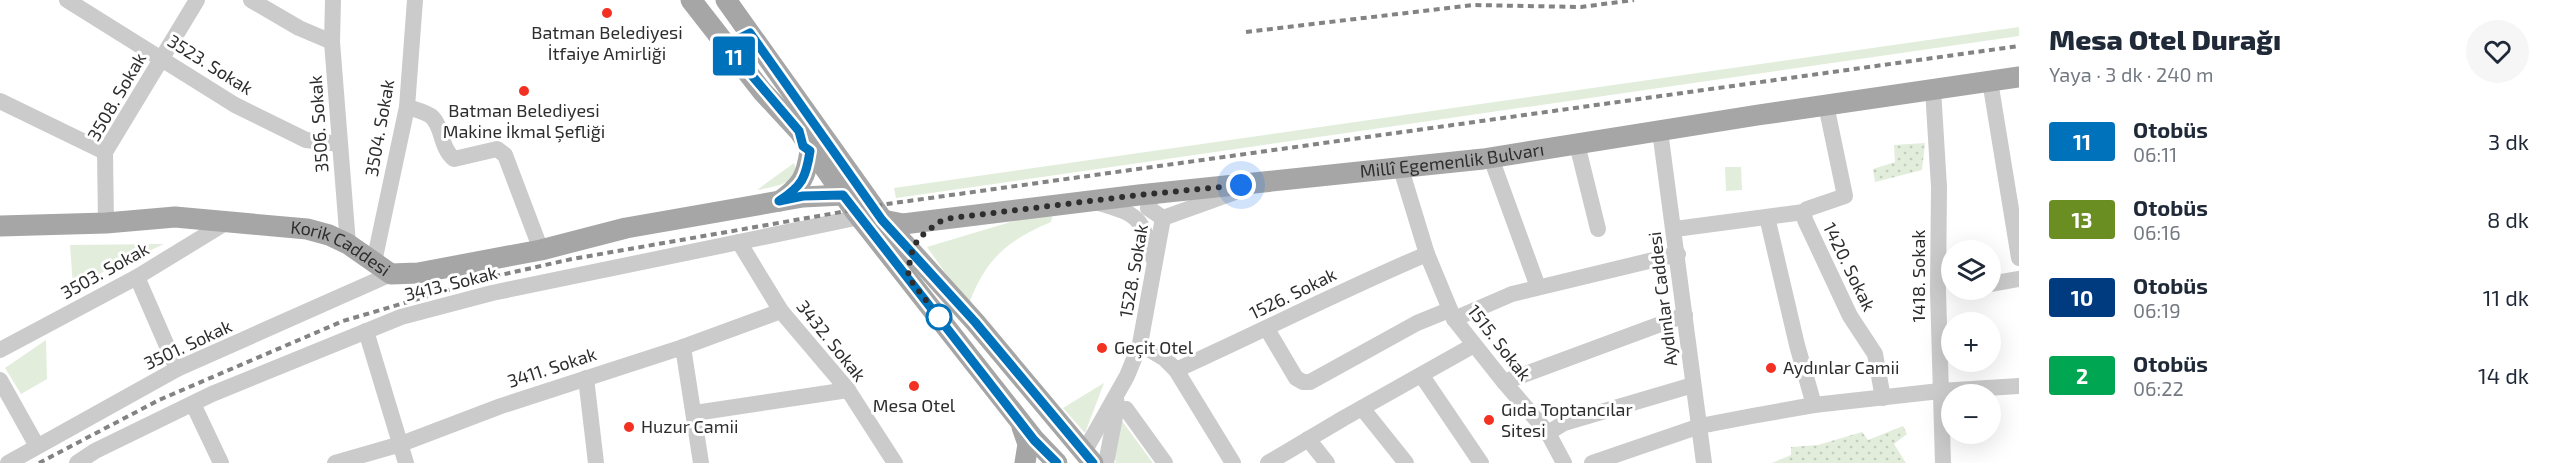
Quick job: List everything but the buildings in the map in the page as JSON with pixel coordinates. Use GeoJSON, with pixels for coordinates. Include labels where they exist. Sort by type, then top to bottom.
{"type":"FeatureCollection","features":[{"type":"Feature","properties":{"kind":"main road"},"geometry":{"type":"LineString","coordinates":[[692,0],[762,91],[799,131],[810,151],[843,195],[1022,423],[1058,463]]}},
{"type":"Feature","properties":{"kind":"main road"},"geometry":{"type":"LineString","coordinates":[[726,0],[882,220],[975,322],[1088,457],[1064,463]]}},
{"type":"Feature","properties":{"kind":"main road","name":"Millî Egemenlik Bulvarı"},"geometry":{"type":"LineString","coordinates":[[882,220],[903,224],[1157,193],[1491,158],[1933,88],[2019,77]]}},
{"type":"Feature","properties":{"kind":"main road"},"geometry":{"type":"LineString","coordinates":[[779,201],[796,189],[801,182],[807,172],[810,151]]}},
{"type":"Feature","properties":{"kind":"main road","name":"Korik Caddesi"},"geometry":{"type":"LineString","coordinates":[[0,226],[106,223],[175,217],[307,230],[329,235],[348,244],[392,274],[418,273],[541,250],[626,228],[803,196],[843,195]]}},
{"type":"Feature","properties":{"kind":"main road"},"geometry":{"type":"LineString","coordinates":[[908,277],[910,252],[919,237],[944,219]]}},
{"type":"Feature","properties":{"kind":"main road"},"geometry":{"type":"LineString","coordinates":[[1022,423],[1028,444],[1025,463]]}},
{"type":"Feature","properties":{"kind":"street","name":"3523. Sokak"},"geometry":{"type":"LineString","coordinates":[[67,0],[235,105],[306,140],[340,144]]}},
{"type":"Feature","properties":{"kind":"street","name":"3508. Sokak"},"geometry":{"type":"LineString","coordinates":[[106,223],[105,152],[197,0]]}},
{"type":"Feature","properties":{"kind":"street"},"geometry":{"type":"LineString","coordinates":[[251,0],[299,28],[332,42]]}},
{"type":"Feature","properties":{"kind":"street","name":"3506. Sokak"},"geometry":{"type":"LineString","coordinates":[[333,0],[332,42],[348,244]]}},
{"type":"Feature","properties":{"kind":"street","name":"3504. Sokak"},"geometry":{"type":"LineString","coordinates":[[374,262],[407,106],[416,0]]}},
{"type":"Feature","properties":{"kind":"street"},"geometry":{"type":"LineString","coordinates":[[1990,81],[2016,220],[2019,258]]}},
{"type":"Feature","properties":{"kind":"street","name":"1418. Sokak"},"geometry":{"type":"LineString","coordinates":[[1933,88],[1942,240]]}},
{"type":"Feature","properties":{"kind":"street"},"geometry":{"type":"LineString","coordinates":[[0,101],[105,152]]}},
{"type":"Feature","properties":{"kind":"street","name":"1420. Sokak"},"geometry":{"type":"LineString","coordinates":[[1826,105],[1845,195],[1842,199],[1807,209],[1804,212],[1805,220],[1850,316],[1875,354],[1883,398]]}},
{"type":"Feature","properties":{"kind":"street"},"geometry":{"type":"LineString","coordinates":[[407,106],[435,120],[446,153],[454,159],[496,149],[505,156],[541,250]]}},
{"type":"Feature","properties":{"kind":"street","name":"Aydınlar Caddesi"},"geometry":{"type":"LineString","coordinates":[[1660,131],[1675,230],[1704,463]]}},
{"type":"Feature","properties":{"kind":"street"},"geometry":{"type":"LineString","coordinates":[[1577,144],[1598,229]]}},
{"type":"Feature","properties":{"kind":"street"},"geometry":{"type":"LineString","coordinates":[[1491,158],[1538,287]]}},
{"type":"Feature","properties":{"kind":"street","name":"1515. Sokak"},"geometry":{"type":"LineString","coordinates":[[1401,169],[1427,254],[1451,315],[1548,433],[1564,463]]}},
{"type":"Feature","properties":{"kind":"street","name":"1528. Sokak"},"geometry":{"type":"LineString","coordinates":[[1088,457],[1115,394],[1127,376],[1140,344],[1163,218],[1262,183]]}},
{"type":"Feature","properties":{"kind":"street"},"geometry":{"type":"LineString","coordinates":[[1157,193],[1149,202],[1148,208],[1163,218]]}},
{"type":"Feature","properties":{"kind":"street"},"geometry":{"type":"LineString","coordinates":[[1095,202],[1126,211],[1139,219],[1154,262]]}},
{"type":"Feature","properties":{"kind":"street"},"geometry":{"type":"LineString","coordinates":[[1675,230],[1804,212]]}},
{"type":"Feature","properties":{"kind":"street","name":"3413. Sokak"},"geometry":{"type":"LineString","coordinates":[[77,463],[95,451],[193,404],[401,317],[492,293],[860,217]]}},
{"type":"Feature","properties":{"kind":"street"},"geometry":{"type":"LineString","coordinates":[[1767,217],[1797,345],[1814,405]]}},
{"type":"Feature","properties":{"kind":"street","name":"3503. Sokak"},"geometry":{"type":"LineString","coordinates":[[0,350],[137,277],[227,222]]}},
{"type":"Feature","properties":{"kind":"street","name":"3432. Sokak"},"geometry":{"type":"LineString","coordinates":[[739,242],[781,311],[848,390],[895,463]]}},
{"type":"Feature","properties":{"kind":"street","name":"1526. Sokak"},"geometry":{"type":"LineString","coordinates":[[1176,370],[1267,329],[1303,309],[1427,254]]}},
{"type":"Feature","properties":{"kind":"street"},"geometry":{"type":"LineString","coordinates":[[1267,329],[1296,378],[1303,382],[1310,382],[1417,323],[1451,315],[1538,287],[1678,254]]}},
{"type":"Feature","properties":{"kind":"street","name":"3501. Sokak"},"geometry":{"type":"LineString","coordinates":[[8,463],[177,369],[392,274]]}},
{"type":"Feature","properties":{"kind":"street"},"geometry":{"type":"LineString","coordinates":[[137,277],[177,369]]}},
{"type":"Feature","properties":{"kind":"street"},"geometry":{"type":"LineString","coordinates":[[2001,282],[2019,279]]}},
{"type":"Feature","properties":{"kind":"street","name":"1418. Sokak"},"geometry":{"type":"LineString","coordinates":[[1942,463],[1940,391],[1945,300]]}},
{"type":"Feature","properties":{"kind":"street","name":"3411. Sokak"},"geometry":{"type":"LineString","coordinates":[[335,463],[401,444],[501,406],[683,347],[781,311]]}},
{"type":"Feature","properties":{"kind":"street"},"geometry":{"type":"LineString","coordinates":[[1504,382],[1686,315]]}},
{"type":"Feature","properties":{"kind":"street"},"geometry":{"type":"LineString","coordinates":[[366,331],[406,463]]}},
{"type":"Feature","properties":{"kind":"street"},"geometry":{"type":"LineString","coordinates":[[1140,344],[1165,359],[1176,370],[1233,463]]}},
{"type":"Feature","properties":{"kind":"street"},"geometry":{"type":"LineString","coordinates":[[1268,463],[1474,345]]}},
{"type":"Feature","properties":{"kind":"street"},"geometry":{"type":"LineString","coordinates":[[683,347],[701,463]]}},
{"type":"Feature","properties":{"kind":"street"},"geometry":{"type":"LineString","coordinates":[[1422,376],[1481,463]]}},
{"type":"Feature","properties":{"kind":"street"},"geometry":{"type":"LineString","coordinates":[[586,378],[596,463]]}},
{"type":"Feature","properties":{"kind":"street"},"geometry":{"type":"LineString","coordinates":[[0,380],[37,446]]}},
{"type":"Feature","properties":{"kind":"street"},"geometry":{"type":"LineString","coordinates":[[1548,433],[1564,423],[1693,385]]}},
{"type":"Feature","properties":{"kind":"street"},"geometry":{"type":"LineString","coordinates":[[1592,463],[1700,426],[1814,405],[1940,391],[2019,386]]}},
{"type":"Feature","properties":{"kind":"street"},"geometry":{"type":"LineString","coordinates":[[694,413],[848,390]]}},
{"type":"Feature","properties":{"kind":"street"},"geometry":{"type":"LineString","coordinates":[[1106,463],[1117,407],[1115,394]]}},
{"type":"Feature","properties":{"kind":"street"},"geometry":{"type":"LineString","coordinates":[[193,404],[221,463]]}},
{"type":"Feature","properties":{"kind":"street"},"geometry":{"type":"LineString","coordinates":[[1362,408],[1406,463]]}},
{"type":"Feature","properties":{"kind":"street"},"geometry":{"type":"LineString","coordinates":[[1126,409],[1165,463]]}},
{"type":"Feature","properties":{"kind":"street"},"geometry":{"type":"LineString","coordinates":[[1308,439],[1326,463]]}},
{"type":"Feature","properties":{"kind":"green space"},"geometry":{"type":"Polygon","coordinates":[[[2019,27],[2019,36],[896,198],[894,188],[2019,27]]]}},
{"type":"Feature","properties":{"kind":"green space"},"geometry":{"type":"Polygon","coordinates":[[[1925,143],[1922,170],[1875,182],[1873,169],[1895,162],[1894,145],[1925,143]]]}},
{"type":"Feature","properties":{"kind":"green space"},"geometry":{"type":"Polygon","coordinates":[[[794,163],[794,176],[790,180],[777,186],[757,190],[794,163]]]}},
{"type":"Feature","properties":{"kind":"green space"},"geometry":{"type":"Polygon","coordinates":[[[1725,167],[1741,167],[1742,190],[1726,191],[1725,167]]]}},
{"type":"Feature","properties":{"kind":"green space"},"geometry":{"type":"Polygon","coordinates":[[[1054,209],[1051,222],[1011,243],[992,261],[970,301],[958,291],[927,247],[1054,209]]]}},
{"type":"Feature","properties":{"kind":"green space"},"geometry":{"type":"Polygon","coordinates":[[[164,244],[73,286],[70,245],[164,244]]]}},
{"type":"Feature","properties":{"kind":"green space"},"geometry":{"type":"Polygon","coordinates":[[[46,340],[47,379],[21,394],[5,368],[46,340]]]}},
{"type":"Feature","properties":{"kind":"green space"},"geometry":{"type":"Polygon","coordinates":[[[1104,383],[1085,433],[1063,408],[1104,383]]]}},
{"type":"Feature","properties":{"kind":"green space"},"geometry":{"type":"Polygon","coordinates":[[[1122,421],[1153,463],[1116,463],[1114,454],[1122,421]]]}},
{"type":"Feature","properties":{"kind":"green space"},"geometry":{"type":"Polygon","coordinates":[[[1903,426],[1907,434],[1894,444],[1906,463],[1772,463],[1791,455],[1791,447],[1818,445],[1862,432],[1868,440],[1903,426]]]}},
{"type":"Feature","properties":{"kind":"railway"},"geometry":{"type":"LineString","coordinates":[[1246,32],[1473,5],[1581,7],[1634,0]]}},
{"type":"Feature","properties":{"kind":"railway"},"geometry":{"type":"LineString","coordinates":[[39,463],[159,400],[343,321],[496,276],[572,259],[887,204],[2019,46]]}},
{"type":"Feature","properties":{"kind":"bus line","name":"11"},"geometry":{"type":"LineString","coordinates":[[1057,463],[1034,440],[843,195],[803,196],[779,201],[796,189],[801,182],[807,172],[810,151],[803,146],[799,131],[762,91],[726,45],[750,33],[876,208],[882,220],[975,322],[1093,463]]}},
{"type":"Feature","properties":{"kind":"place","name":"Batman Belediyesi İtfaiye Amirliği"},"geometry":{"type":"Point","coordinates":[607,13]}},
{"type":"Feature","properties":{"kind":"place","name":"Batman Belediyesi Makine İkmal Şefliği"},"geometry":{"type":"Point","coordinates":[524,91]}},
{"type":"Feature","properties":{"kind":"place","name":"Geçit Otel"},"geometry":{"type":"Point","coordinates":[1102,348]}},
{"type":"Feature","properties":{"kind":"place","name":"Aydınlar Camii"},"geometry":{"type":"Point","coordinates":[1771,368]}},
{"type":"Feature","properties":{"kind":"place","name":"Mesa Otel"},"geometry":{"type":"Point","coordinates":[914,386]}},
{"type":"Feature","properties":{"kind":"place","name":"Gıda Toptancılar Sitesi"},"geometry":{"type":"Point","coordinates":[1489,420]}},
{"type":"Feature","properties":{"kind":"place","name":"Huzur Camii"},"geometry":{"type":"Point","coordinates":[629,427]}},
{"type":"Feature","properties":{"kind":"route"},"geometry":{"type":"LineString","coordinates":[[939,317],[908,277],[910,252],[919,237],[944,219],[1241,185]]}}]}
